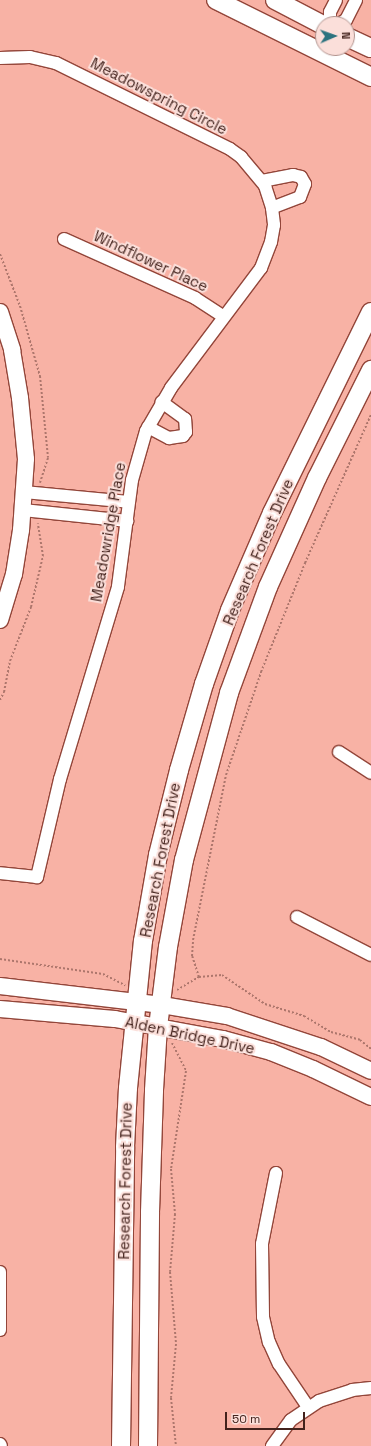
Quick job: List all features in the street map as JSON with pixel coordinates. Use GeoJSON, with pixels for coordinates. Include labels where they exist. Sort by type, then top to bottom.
{"type":"FeatureCollection","features":[{"type":"Feature","properties":{"kind":"main road"},"geometry":{"type":"LineString","coordinates":[[216,0],[371,77]]}},
{"type":"Feature","properties":{"kind":"main road"},"geometry":{"type":"LineString","coordinates":[[275,0],[315,21]]}},
{"type":"Feature","properties":{"kind":"main road"},"geometry":{"type":"LineString","coordinates":[[355,41],[371,48]]}},
{"type":"Feature","properties":{"kind":"main road","name":"Research Forest Drive"},"geometry":{"type":"LineString","coordinates":[[122,1446],[125,1147],[134,1022],[158,855],[178,770],[204,684],[230,610],[260,540],[371,312]]}},
{"type":"Feature","properties":{"kind":"main road","name":"Research Forest Drive"},"geometry":{"type":"LineString","coordinates":[[148,1446],[151,1148],[184,860],[229,693],[282,553],[371,370]]}},
{"type":"Feature","properties":{"kind":"street"},"geometry":{"type":"LineString","coordinates":[[330,16],[330,12],[336,0]]}},
{"type":"Feature","properties":{"kind":"street"},"geometry":{"type":"LineString","coordinates":[[348,16],[356,0]]}},
{"type":"Feature","properties":{"kind":"street","name":"Meadowspring Circle"},"geometry":{"type":"LineString","coordinates":[[1,56],[44,60],[70,70],[230,149],[241,157],[262,181],[272,209]]}},
{"type":"Feature","properties":{"kind":"street"},"geometry":{"type":"LineString","coordinates":[[262,181],[293,175],[301,178],[305,184],[300,197],[272,209]]}},
{"type":"Feature","properties":{"kind":"street","name":"Meadowridge Place"},"geometry":{"type":"LineString","coordinates":[[0,873],[37,877],[60,779],[118,587],[129,502],[140,447],[148,427],[162,402],[223,316],[252,281],[266,256],[273,230],[272,209]]}},
{"type":"Feature","properties":{"kind":"street","name":"Windflower Place"},"geometry":{"type":"LineString","coordinates":[[64,239],[195,298],[223,316]]}},
{"type":"Feature","properties":{"kind":"street"},"geometry":{"type":"LineString","coordinates":[[0,312],[12,350],[20,398],[26,459],[23,510],[14,574],[0,620]]}},
{"type":"Feature","properties":{"kind":"street"},"geometry":{"type":"LineString","coordinates":[[148,427],[169,438],[183,436],[186,432],[185,419],[162,402]]}},
{"type":"Feature","properties":{"kind":"street"},"geometry":{"type":"LineString","coordinates":[[24,492],[129,502]]}},
{"type":"Feature","properties":{"kind":"street"},"geometry":{"type":"LineString","coordinates":[[23,510],[127,521]]}},
{"type":"Feature","properties":{"kind":"street"},"geometry":{"type":"LineString","coordinates":[[339,752],[371,772]]}},
{"type":"Feature","properties":{"kind":"street"},"geometry":{"type":"LineString","coordinates":[[297,917],[371,955]]}},
{"type":"Feature","properties":{"kind":"street","name":"Alden Bridge Drive"},"geometry":{"type":"LineString","coordinates":[[0,986],[169,999],[277,1030],[371,1071]]}},
{"type":"Feature","properties":{"kind":"street","name":"Alden Bridge Drive"},"geometry":{"type":"LineString","coordinates":[[0,1009],[134,1022],[223,1039],[271,1052],[313,1069],[371,1097]]}},
{"type":"Feature","properties":{"kind":"street"},"geometry":{"type":"LineString","coordinates":[[276,1173],[262,1244],[263,1317],[279,1364],[308,1408]]}},
{"type":"Feature","properties":{"kind":"street"},"geometry":{"type":"LineString","coordinates":[[0,1272],[0,1330]]}},
{"type":"Feature","properties":{"kind":"street"},"geometry":{"type":"LineString","coordinates":[[272,1446],[292,1420],[308,1408],[330,1396],[371,1388]]}},
{"type":"Feature","properties":{"kind":"path"},"geometry":{"type":"LineString","coordinates":[[199,977],[192,956],[193,940],[226,775],[261,672],[305,563],[371,415]]}},
{"type":"Feature","properties":{"kind":"path"},"geometry":{"type":"LineString","coordinates":[[0,959],[103,974],[137,996]]}},
{"type":"Feature","properties":{"kind":"path"},"geometry":{"type":"LineString","coordinates":[[169,999],[199,977],[222,975],[265,1004],[304,1016],[331,1032],[360,1040],[371,1049]]}},
{"type":"Feature","properties":{"kind":"path"},"geometry":{"type":"LineString","coordinates":[[165,1028],[186,1071],[171,1169],[175,1214],[170,1272],[176,1344],[171,1398],[176,1446]]}}]}
